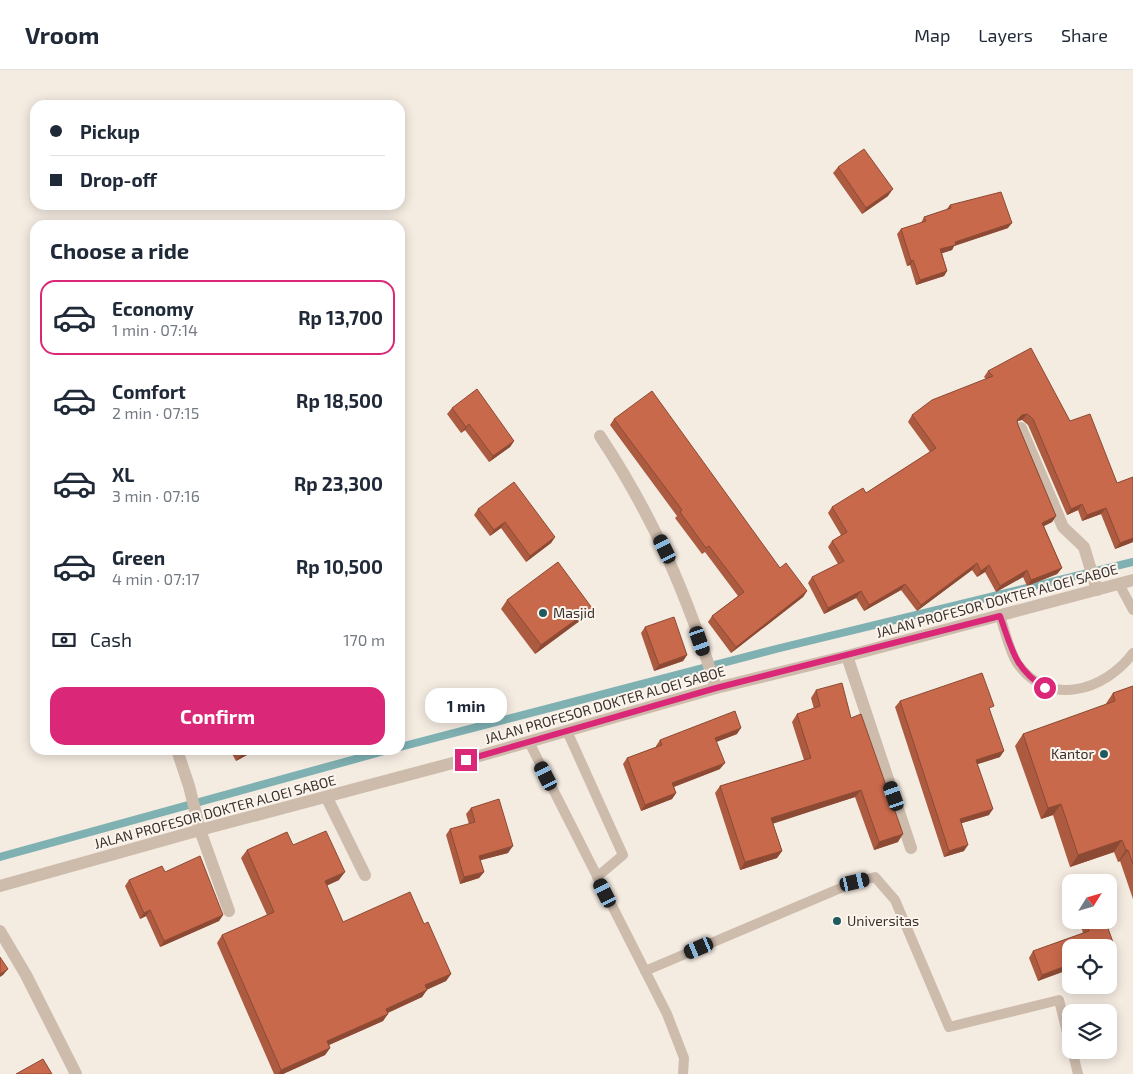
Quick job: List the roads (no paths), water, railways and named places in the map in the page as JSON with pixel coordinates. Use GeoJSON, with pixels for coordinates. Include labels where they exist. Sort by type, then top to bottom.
{"type":"FeatureCollection","features":[{"type":"Feature","properties":{"kind":"street"},"geometry":{"type":"LineString","coordinates":[[1021,428],[1062,528],[1083,545],[1089,559],[1095,585]]}},
{"type":"Feature","properties":{"kind":"street"},"geometry":{"type":"LineString","coordinates":[[600,436],[635,490],[673,566],[714,682]]}},
{"type":"Feature","properties":{"kind":"street","name":"JALAN PROFESOR DOKTER ALOEI SABOE"},"geometry":{"type":"LineString","coordinates":[[0,886],[198,824],[327,798],[529,742],[714,682],[847,656],[1000,616],[1095,585],[1119,584],[1133,580]]}},
{"type":"Feature","properties":{"kind":"street"},"geometry":{"type":"LineString","coordinates":[[847,656],[911,848]]}},
{"type":"Feature","properties":{"kind":"street"},"geometry":{"type":"LineString","coordinates":[[179,755],[189,786],[198,824],[229,911]]}},
{"type":"Feature","properties":{"kind":"street"},"geometry":{"type":"LineString","coordinates":[[327,798],[365,875]]}},
{"type":"Feature","properties":{"kind":"street"},"geometry":{"type":"LineString","coordinates":[[0,931],[26,976],[76,1074]]}},
{"type":"Feature","properties":{"kind":"lane"},"geometry":{"type":"LineString","coordinates":[[1119,584],[1133,610]]}},
{"type":"Feature","properties":{"kind":"lane"},"geometry":{"type":"LineString","coordinates":[[1000,616],[1017,662],[1032,679],[1045,688],[1062,690],[1084,688],[1099,683],[1128,660],[1133,653]]}},
{"type":"Feature","properties":{"kind":"lane"},"geometry":{"type":"LineString","coordinates":[[567,731],[623,855],[597,877]]}},
{"type":"Feature","properties":{"kind":"lane"},"geometry":{"type":"LineString","coordinates":[[529,742],[667,1014],[684,1058],[683,1074]]}},
{"type":"Feature","properties":{"kind":"lane"},"geometry":{"type":"LineString","coordinates":[[645,971],[855,882],[875,877],[896,900],[949,1027],[1059,1000],[1062,1012]]}},
{"type":"Feature","properties":{"kind":"lane"},"geometry":{"type":"LineString","coordinates":[[1074,1059],[1078,1074]]}},
{"type":"Feature","properties":{"kind":"waterway"},"geometry":{"type":"LineString","coordinates":[[405,746],[780,648],[1133,562]]}},
{"type":"Feature","properties":{"kind":"waterway"},"geometry":{"type":"LineString","coordinates":[[0,857],[370,755]]}},
{"type":"Feature","properties":{"kind":"place","name":"Masjid"},"geometry":{"type":"Point","coordinates":[543,613]}},
{"type":"Feature","properties":{"kind":"place","name":"Kantor"},"geometry":{"type":"Point","coordinates":[1104,754]}},
{"type":"Feature","properties":{"kind":"place","name":"Universitas"},"geometry":{"type":"Point","coordinates":[837,921]}}]}
